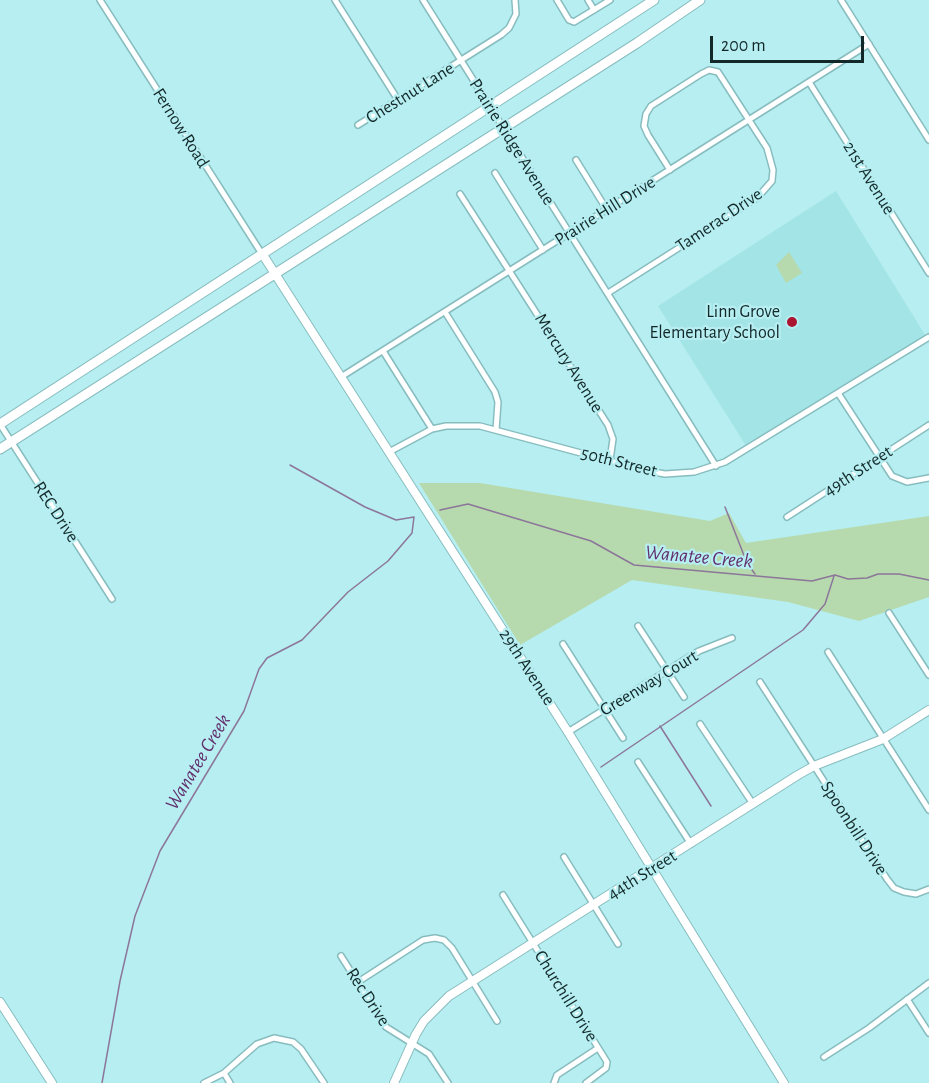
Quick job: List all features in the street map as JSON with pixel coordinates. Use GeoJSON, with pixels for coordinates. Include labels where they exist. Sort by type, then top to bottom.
{"type":"FeatureCollection","features":[{"type":"Feature","properties":{"kind":"highway"},"geometry":{"type":"LineString","coordinates":[[0,424],[654,0]]}},
{"type":"Feature","properties":{"kind":"highway"},"geometry":{"type":"LineString","coordinates":[[0,449],[504,129],[700,0]]}},
{"type":"Feature","properties":{"kind":"street","name":"Fernow Road"},"geometry":{"type":"LineString","coordinates":[[100,0],[263,255]]}},
{"type":"Feature","properties":{"kind":"street"},"geometry":{"type":"LineString","coordinates":[[335,0],[398,99]]}},
{"type":"Feature","properties":{"kind":"street","name":"Prairie Ridge Avenue"},"geometry":{"type":"LineString","coordinates":[[423,0],[716,466]]}},
{"type":"Feature","properties":{"kind":"street","name":"Chestnut Lane"},"geometry":{"type":"LineString","coordinates":[[358,125],[509,28],[516,14],[515,0]]}},
{"type":"Feature","properties":{"kind":"street"},"geometry":{"type":"LineString","coordinates":[[556,0],[569,20],[574,22],[610,0]]}},
{"type":"Feature","properties":{"kind":"street"},"geometry":{"type":"LineString","coordinates":[[588,0],[594,10]]}},
{"type":"Feature","properties":{"kind":"street"},"geometry":{"type":"LineString","coordinates":[[841,0],[929,140]]}},
{"type":"Feature","properties":{"kind":"street","name":"Prairie Hill Drive"},"geometry":{"type":"LineString","coordinates":[[341,377],[869,44]]}},
{"type":"Feature","properties":{"kind":"street"},"geometry":{"type":"LineString","coordinates":[[670,170],[644,126],[646,114],[651,106],[701,74],[709,70],[718,72],[723,65]]}},
{"type":"Feature","properties":{"kind":"street","name":"Tamerac Drive"},"geometry":{"type":"LineString","coordinates":[[608,293],[765,190],[772,181],[772,158],[718,72]]}},
{"type":"Feature","properties":{"kind":"street","name":"21st Avenue"},"geometry":{"type":"LineString","coordinates":[[809,82],[929,273]]}},
{"type":"Feature","properties":{"kind":"street"},"geometry":{"type":"LineString","coordinates":[[576,160],[607,210]]}},
{"type":"Feature","properties":{"kind":"street"},"geometry":{"type":"LineString","coordinates":[[495,173],[543,250]]}},
{"type":"Feature","properties":{"kind":"street","name":"Mercury Avenue"},"geometry":{"type":"LineString","coordinates":[[460,194],[608,425],[613,439],[610,460]]}},
{"type":"Feature","properties":{"kind":"street","name":"29th Avenue"},"geometry":{"type":"LineString","coordinates":[[263,255],[568,732],[784,1083]]}},
{"type":"Feature","properties":{"kind":"street"},"geometry":{"type":"LineString","coordinates":[[445,312],[495,392],[498,402],[496,430]]}},
{"type":"Feature","properties":{"kind":"street","name":"50th Street"},"geometry":{"type":"LineString","coordinates":[[389,453],[432,429],[464,426],[496,430],[665,474],[694,472],[716,466],[929,337]]}},
{"type":"Feature","properties":{"kind":"street"},"geometry":{"type":"LineString","coordinates":[[383,351],[432,429]]}},
{"type":"Feature","properties":{"kind":"street"},"geometry":{"type":"LineString","coordinates":[[838,393],[878,458],[892,476],[899,481],[929,478]]}},
{"type":"Feature","properties":{"kind":"street","name":"REC Drive"},"geometry":{"type":"LineString","coordinates":[[0,424],[112,599]]}},
{"type":"Feature","properties":{"kind":"street","name":"49th Street"},"geometry":{"type":"LineString","coordinates":[[787,517],[929,425]]}},
{"type":"Feature","properties":{"kind":"street"},"geometry":{"type":"LineString","coordinates":[[889,614],[929,675]]}},
{"type":"Feature","properties":{"kind":"street"},"geometry":{"type":"LineString","coordinates":[[638,626],[684,697]]}},
{"type":"Feature","properties":{"kind":"street","name":"Greenway Court"},"geometry":{"type":"LineString","coordinates":[[568,732],[699,651],[732,638]]}},
{"type":"Feature","properties":{"kind":"street"},"geometry":{"type":"LineString","coordinates":[[563,644],[622,738]]}},
{"type":"Feature","properties":{"kind":"street"},"geometry":{"type":"LineString","coordinates":[[828,652],[929,810]]}},
{"type":"Feature","properties":{"kind":"street","name":"Spoonbill Drive"},"geometry":{"type":"LineString","coordinates":[[760,682],[894,888],[916,894],[929,889]]}},
{"type":"Feature","properties":{"kind":"street","name":"44th Street"},"geometry":{"type":"LineString","coordinates":[[394,1083],[410,1043],[435,1008],[472,981],[814,766],[884,739],[929,710]]}},
{"type":"Feature","properties":{"kind":"street"},"geometry":{"type":"LineString","coordinates":[[700,724],[753,804]]}},
{"type":"Feature","properties":{"kind":"street"},"geometry":{"type":"LineString","coordinates":[[638,762],[691,844]]}},
{"type":"Feature","properties":{"kind":"street"},"geometry":{"type":"LineString","coordinates":[[564,856],[618,944]]}},
{"type":"Feature","properties":{"kind":"street","name":"Churchill Drive"},"geometry":{"type":"LineString","coordinates":[[503,895],[607,1062],[606,1068],[586,1083]]}},
{"type":"Feature","properties":{"kind":"street"},"geometry":{"type":"LineString","coordinates":[[358,982],[423,940],[435,938],[444,940],[452,948],[497,1021]]}},
{"type":"Feature","properties":{"kind":"street","name":"Rec Drive"},"geometry":{"type":"LineString","coordinates":[[341,956],[386,1027],[429,1054],[448,1083]]}},
{"type":"Feature","properties":{"kind":"street"},"geometry":{"type":"LineString","coordinates":[[824,1057],[929,983]]}},
{"type":"Feature","properties":{"kind":"street"},"geometry":{"type":"LineString","coordinates":[[907,999],[929,1034]]}},
{"type":"Feature","properties":{"kind":"street"},"geometry":{"type":"LineString","coordinates":[[0,1002],[52,1083]]}},
{"type":"Feature","properties":{"kind":"street"},"geometry":{"type":"LineString","coordinates":[[204,1083],[224,1073],[257,1044],[268,1039],[284,1039],[301,1048],[324,1083]]}},
{"type":"Feature","properties":{"kind":"street","name":"Churchill Drive"},"geometry":{"type":"LineString","coordinates":[[554,1083],[557,1075],[598,1048]]}},
{"type":"Feature","properties":{"kind":"street"},"geometry":{"type":"LineString","coordinates":[[224,1073],[231,1083]]}},
{"type":"Feature","properties":{"kind":"shaded area","name":"Linn Grove Elementary School"},"geometry":{"type":"Polygon","coordinates":[[[836,191],[927,338],[748,449],[658,306],[836,191]]]}},
{"type":"Feature","properties":{"kind":"green space"},"geometry":{"type":"Polygon","coordinates":[[[789,252],[802,273],[786,283],[776,265],[789,252]]]}},
{"type":"Feature","properties":{"kind":"green space"},"geometry":{"type":"Polygon","coordinates":[[[419,483],[480,483],[710,521],[729,513],[746,543],[929,516],[929,597],[859,621],[788,602],[632,580],[520,645],[419,483]]]}},
{"type":"Feature","properties":{"kind":"waterway","name":"Wanatee Creek"},"geometry":{"type":"LineString","coordinates":[[102,1083],[120,981],[135,916],[160,851],[244,711],[259,669],[267,658],[302,640],[348,592],[388,561],[412,533],[414,517],[396,520],[365,507],[290,465]]}},
{"type":"Feature","properties":{"kind":"waterway","name":"Wanatee Creek"},"geometry":{"type":"LineString","coordinates":[[440,510],[468,504],[591,541],[634,565],[812,581],[835,575],[848,579],[867,578],[878,574],[899,574],[929,580]]}},
{"type":"Feature","properties":{"kind":"waterway"},"geometry":{"type":"LineString","coordinates":[[725,507],[747,563],[755,574]]}},
{"type":"Feature","properties":{"kind":"waterway"},"geometry":{"type":"LineString","coordinates":[[601,767],[803,630],[825,604],[834,576]]}},
{"type":"Feature","properties":{"kind":"waterway"},"geometry":{"type":"LineString","coordinates":[[660,726],[711,806]]}},
{"type":"Feature","properties":{"kind":"place","name":"Linn Grove Elementary School"},"geometry":{"type":"Point","coordinates":[792,322]}}]}
